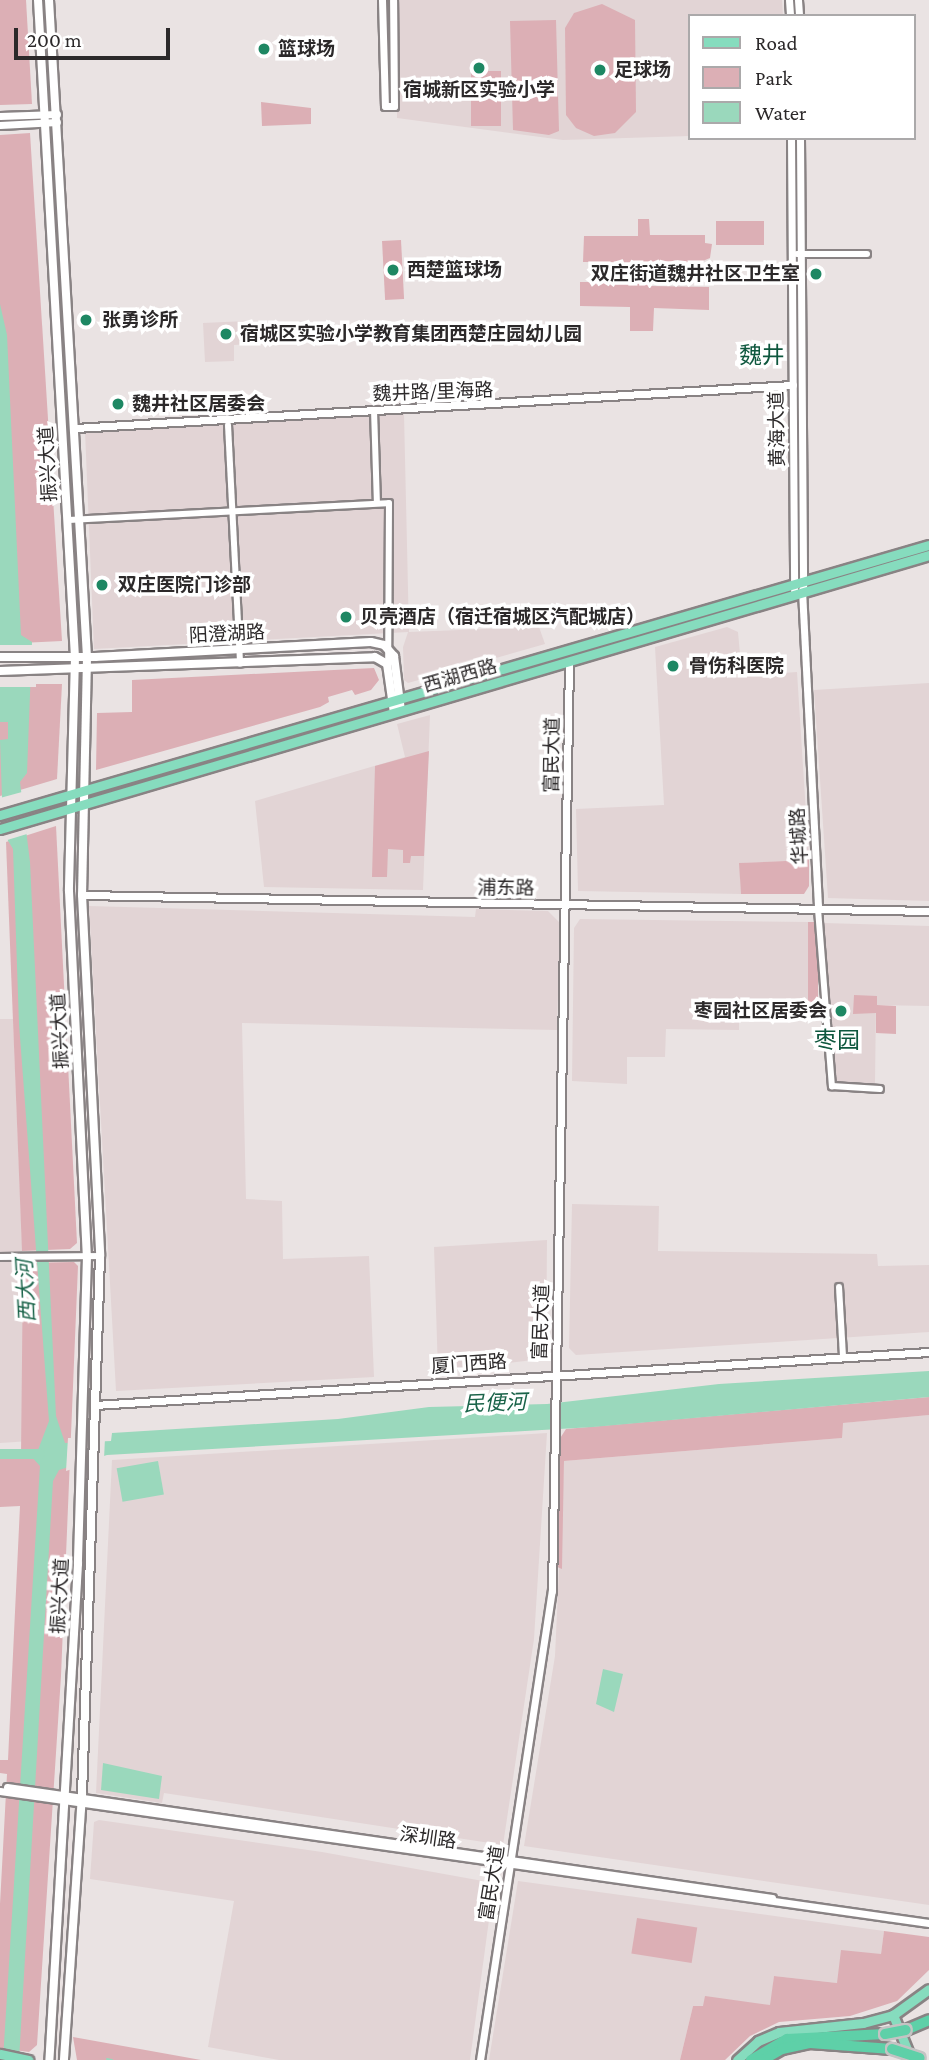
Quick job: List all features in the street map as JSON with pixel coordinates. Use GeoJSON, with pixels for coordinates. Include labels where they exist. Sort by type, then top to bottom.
{"type":"FeatureCollection","features":[{"type":"Feature","properties":{"kind":"highway"},"geometry":{"type":"LineString","coordinates":[[751,2060],[774,2044],[804,2036],[885,2034],[906,2030],[929,2020]]}},
{"type":"Feature","properties":{"kind":"highway"},"geometry":{"type":"LineString","coordinates":[[763,2060],[782,2049],[810,2043],[892,2049],[919,2059]]}},
{"type":"Feature","properties":{"kind":"main road","name":"振兴大道"},"geometry":{"type":"LineString","coordinates":[[38,0],[75,657],[69,891],[87,1256],[80,1472],[49,2060]]}},
{"type":"Feature","properties":{"kind":"main road","name":"振兴大道"},"geometry":{"type":"LineString","coordinates":[[49,0],[87,657],[82,895],[100,1256],[82,1799],[64,2060]]}},
{"type":"Feature","properties":{"kind":"main road","name":"西湖西路"},"geometry":{"type":"LineString","coordinates":[[0,815],[70,794],[569,663],[929,545]]}},
{"type":"Feature","properties":{"kind":"main road","name":"西湖西路"},"geometry":{"type":"LineString","coordinates":[[0,829],[397,707],[799,588],[929,555]]}},
{"type":"Feature","properties":{"kind":"main road","name":"阳澄湖路"},"geometry":{"type":"LineString","coordinates":[[0,657],[87,657],[371,642],[388,648]]}},
{"type":"Feature","properties":{"kind":"main road"},"geometry":{"type":"LineString","coordinates":[[388,648],[396,661],[397,707]]}},
{"type":"Feature","properties":{"kind":"main road","name":"阳澄湖路"},"geometry":{"type":"LineString","coordinates":[[0,671],[87,671],[375,657],[385,661],[388,671]]}},
{"type":"Feature","properties":{"kind":"main road"},"geometry":{"type":"LineString","coordinates":[[388,671],[397,707]]}},
{"type":"Feature","properties":{"kind":"main road"},"geometry":{"type":"LineString","coordinates":[[737,2060],[758,2041],[779,2032],[863,2023],[893,2015],[929,1989]]}},
{"type":"Feature","properties":{"kind":"main road"},"geometry":{"type":"LineString","coordinates":[[893,2015],[919,2059]]}},
{"type":"Feature","properties":{"kind":"main road"},"geometry":{"type":"LineString","coordinates":[[1,2054],[24,2059]]}},
{"type":"Feature","properties":{"kind":"street"},"geometry":{"type":"LineString","coordinates":[[382,0],[385,106],[394,106],[393,0]]}},
{"type":"Feature","properties":{"kind":"street"},"geometry":{"type":"LineString","coordinates":[[1,121],[57,118]]}},
{"type":"Feature","properties":{"kind":"street","name":"黄海大道"},"geometry":{"type":"LineString","coordinates":[[791,140],[793,385],[799,588]]}},
{"type":"Feature","properties":{"kind":"street","name":"黄海大道"},"geometry":{"type":"LineString","coordinates":[[799,588],[802,254],[800,140]]}},
{"type":"Feature","properties":{"kind":"street"},"geometry":{"type":"LineString","coordinates":[[791,254],[867,254]]}},
{"type":"Feature","properties":{"kind":"street","name":"魏井路/里海路"},"geometry":{"type":"LineString","coordinates":[[75,428],[793,385]]}},
{"type":"Feature","properties":{"kind":"street"},"geometry":{"type":"LineString","coordinates":[[374,410],[377,503]]}},
{"type":"Feature","properties":{"kind":"street"},"geometry":{"type":"LineString","coordinates":[[228,425],[240,664]]}},
{"type":"Feature","properties":{"kind":"street"},"geometry":{"type":"LineString","coordinates":[[67,520],[389,503],[388,671]]}},
{"type":"Feature","properties":{"kind":"street","name":"华城路"},"geometry":{"type":"LineString","coordinates":[[799,588],[831,1081],[834,1088],[880,1089]]}},
{"type":"Feature","properties":{"kind":"street","name":"富民大道"},"geometry":{"type":"LineString","coordinates":[[480,2060],[552,1591],[569,663]]}},
{"type":"Feature","properties":{"kind":"street","name":"浦东路"},"geometry":{"type":"LineString","coordinates":[[82,895],[929,911]]}},
{"type":"Feature","properties":{"kind":"street"},"geometry":{"type":"LineString","coordinates":[[0,1257],[100,1256]]}},
{"type":"Feature","properties":{"kind":"street"},"geometry":{"type":"LineString","coordinates":[[839,1287],[843,1357]]}},
{"type":"Feature","properties":{"kind":"street","name":"厦门西路"},"geometry":{"type":"LineString","coordinates":[[96,1405],[929,1352]]}},
{"type":"Feature","properties":{"kind":"street","name":"深圳路"},"geometry":{"type":"LineString","coordinates":[[5,1789],[511,1864],[929,1921]]}},
{"type":"Feature","properties":{"kind":"shaded area"},"geometry":{"type":"Polygon","coordinates":[[[397,0],[782,0],[783,14],[688,14],[688,136],[563,140],[397,118],[397,0]]]}},
{"type":"Feature","properties":{"kind":"shaded area","name":"宿城区实验小学教育集团西楚庄园幼儿园"},"geometry":{"type":"Polygon","coordinates":[[[247,321],[248,344],[234,345],[234,361],[205,362],[203,323],[247,321]]]}},
{"type":"Feature","properties":{"kind":"shaded area"},"geometry":{"type":"Polygon","coordinates":[[[404,414],[409,632],[539,627],[545,644],[408,683],[404,680],[403,647],[408,632],[94,649],[85,431],[404,414]]]}},
{"type":"Feature","properties":{"kind":"shaded area"},"geometry":{"type":"Polygon","coordinates":[[[727,627],[738,632],[742,676],[797,672],[809,860],[740,863],[741,894],[578,891],[576,809],[664,805],[655,647],[727,627]]]}},
{"type":"Feature","properties":{"kind":"shaded area"},"geometry":{"type":"Polygon","coordinates":[[[929,683],[929,901],[828,898],[814,690],[929,683]]]}},
{"type":"Feature","properties":{"kind":"shaded area"},"geometry":{"type":"Polygon","coordinates":[[[430,715],[423,890],[264,887],[255,801],[405,757],[397,724],[430,715]]]}},
{"type":"Feature","properties":{"kind":"shaded area"},"geometry":{"type":"Polygon","coordinates":[[[89,906],[475,917],[476,909],[548,911],[560,923],[557,1030],[242,1023],[246,1199],[282,1201],[283,1259],[369,1256],[374,1377],[116,1391],[89,906]]]}},
{"type":"Feature","properties":{"kind":"shaded area"},"geometry":{"type":"Polygon","coordinates":[[[580,919],[808,922],[812,1009],[739,1007],[739,1030],[666,1029],[665,1057],[627,1057],[627,1084],[572,1081],[574,928],[580,919]]]}},
{"type":"Feature","properties":{"kind":"shaded area"},"geometry":{"type":"Polygon","coordinates":[[[824,923],[929,926],[929,1006],[876,1005],[875,1083],[833,1083],[824,923]]]}},
{"type":"Feature","properties":{"kind":"shaded area"},"geometry":{"type":"Polygon","coordinates":[[[0,1019],[13,1019],[30,1441],[0,1443],[0,1019]]]}},
{"type":"Feature","properties":{"kind":"shaded area"},"geometry":{"type":"Polygon","coordinates":[[[572,1204],[659,1206],[658,1251],[877,1254],[878,1266],[929,1265],[929,1332],[576,1355],[569,1348],[572,1204]]]}},
{"type":"Feature","properties":{"kind":"shaded area"},"geometry":{"type":"Polygon","coordinates":[[[547,1240],[546,1353],[533,1360],[438,1371],[434,1247],[547,1240]]]}},
{"type":"Feature","properties":{"kind":"shaded area"},"geometry":{"type":"Polygon","coordinates":[[[929,1415],[929,1905],[524,1846],[555,1656],[564,1461],[842,1438],[842,1423],[929,1415]]]}},
{"type":"Feature","properties":{"kind":"shaded area"},"geometry":{"type":"Polygon","coordinates":[[[547,1433],[534,1639],[503,1845],[164,1793],[162,1803],[96,1793],[112,1460],[547,1433]]]}},
{"type":"Feature","properties":{"kind":"shaded area"},"geometry":{"type":"Polygon","coordinates":[[[99,1820],[322,1852],[494,1883],[470,2060],[279,2060],[208,2047],[234,1901],[90,1879],[94,1822],[99,1820]]]}},
{"type":"Feature","properties":{"kind":"shaded area"},"geometry":{"type":"Polygon","coordinates":[[[518,1881],[884,1931],[881,1954],[837,1983],[774,1976],[771,2005],[693,2006],[680,2060],[489,2060],[518,1881]]]}},
{"type":"Feature","properties":{"kind":"green space"},"geometry":{"type":"Polygon","coordinates":[[[0,0],[26,0],[32,104],[0,105],[0,0]]]}},
{"type":"Feature","properties":{"kind":"green space"},"geometry":{"type":"Polygon","coordinates":[[[602,4],[635,20],[636,112],[615,133],[594,136],[576,128],[566,115],[565,28],[574,13],[602,4]]]}},
{"type":"Feature","properties":{"kind":"green space"},"geometry":{"type":"Polygon","coordinates":[[[556,20],[559,131],[549,135],[513,130],[510,21],[556,20]]]}},
{"type":"Feature","properties":{"kind":"green space"},"geometry":{"type":"Polygon","coordinates":[[[471,71],[501,71],[501,126],[471,126],[471,71]]]}},
{"type":"Feature","properties":{"kind":"green space"},"geometry":{"type":"Polygon","coordinates":[[[261,102],[311,108],[311,124],[262,126],[261,102]]]}},
{"type":"Feature","properties":{"kind":"green space"},"geometry":{"type":"Polygon","coordinates":[[[30,133],[62,641],[0,644],[0,135],[30,133]]]}},
{"type":"Feature","properties":{"kind":"green space"},"geometry":{"type":"Polygon","coordinates":[[[638,219],[649,219],[650,235],[705,235],[705,243],[712,244],[710,258],[698,263],[583,262],[584,236],[638,236],[638,219]]]}},
{"type":"Feature","properties":{"kind":"green space"},"geometry":{"type":"Polygon","coordinates":[[[716,221],[764,221],[764,245],[716,245],[716,221]]]}},
{"type":"Feature","properties":{"kind":"green space","name":"西楚篮球场"},"geometry":{"type":"Polygon","coordinates":[[[401,240],[404,299],[385,300],[382,241],[401,240]]]}},
{"type":"Feature","properties":{"kind":"green space"},"geometry":{"type":"Polygon","coordinates":[[[633,264],[651,264],[651,286],[709,287],[709,310],[654,308],[653,331],[630,331],[630,307],[580,306],[580,282],[632,282],[633,264]]]}},
{"type":"Feature","properties":{"kind":"green space"},"geometry":{"type":"Polygon","coordinates":[[[374,668],[379,680],[371,690],[355,695],[352,690],[328,697],[329,702],[320,707],[96,770],[97,713],[132,712],[132,680],[374,668]]]}},
{"type":"Feature","properties":{"kind":"green space"},"geometry":{"type":"Polygon","coordinates":[[[0,684],[62,684],[57,779],[0,796],[0,684]]]}},
{"type":"Feature","properties":{"kind":"green space"},"geometry":{"type":"Polygon","coordinates":[[[429,751],[424,856],[411,856],[410,863],[403,863],[403,850],[388,849],[387,877],[372,877],[375,766],[429,751]]]}},
{"type":"Feature","properties":{"kind":"green space"},"geometry":{"type":"Polygon","coordinates":[[[56,826],[77,1243],[70,1249],[22,1251],[6,842],[56,826]]]}},
{"type":"Feature","properties":{"kind":"green space"},"geometry":{"type":"Polygon","coordinates":[[[809,860],[809,886],[804,894],[741,894],[739,863],[809,860]]]}},
{"type":"Feature","properties":{"kind":"green space"},"geometry":{"type":"Polygon","coordinates":[[[808,922],[818,922],[818,1009],[808,1009],[808,922]]]}},
{"type":"Feature","properties":{"kind":"green space"},"geometry":{"type":"Polygon","coordinates":[[[854,995],[877,996],[877,1005],[896,1006],[896,1034],[876,1033],[876,1013],[853,1014],[854,995]]]}},
{"type":"Feature","properties":{"kind":"green space"},"geometry":{"type":"Polygon","coordinates":[[[74,1262],[78,1266],[61,1676],[37,2045],[29,2052],[0,2048],[0,1904],[7,1774],[0,1773],[0,1760],[8,1760],[20,1506],[0,1507],[0,1458],[21,1456],[23,1263],[74,1262]]]}},
{"type":"Feature","properties":{"kind":"green space"},"geometry":{"type":"Polygon","coordinates":[[[929,1397],[929,1415],[843,1423],[842,1438],[564,1461],[562,1569],[555,1566],[559,1440],[566,1429],[929,1397]]]}},
{"type":"Feature","properties":{"kind":"green space"},"geometry":{"type":"Polygon","coordinates":[[[637,1918],[697,1928],[692,1963],[631,1954],[637,1918]]]}},
{"type":"Feature","properties":{"kind":"green space"},"geometry":{"type":"Polygon","coordinates":[[[884,1931],[929,1937],[929,1970],[897,2001],[850,2016],[779,2022],[750,2036],[725,2060],[680,2060],[693,2006],[703,2006],[705,1996],[770,2005],[774,1976],[837,1983],[841,1950],[881,1954],[884,1931]]]}},
{"type":"Feature","properties":{"kind":"green space"},"geometry":{"type":"Polygon","coordinates":[[[73,2037],[201,2060],[77,2060],[73,2037]]]}},
{"type":"Feature","properties":{"kind":"water"},"geometry":{"type":"Polygon","coordinates":[[[0,304],[7,335],[21,635],[32,642],[27,773],[20,782],[30,862],[56,1416],[65,1443],[111,1441],[112,1433],[338,1419],[429,1407],[547,1404],[719,1384],[929,1371],[929,1397],[593,1427],[107,1455],[59,1470],[53,1481],[19,2060],[3,2060],[40,1466],[28,1453],[38,1450],[49,1421],[19,1024],[13,849],[7,839],[2,797],[0,740],[8,739],[8,722],[0,722],[0,304]]]}},
{"type":"Feature","properties":{"kind":"water"},"geometry":{"type":"Polygon","coordinates":[[[158,1461],[164,1494],[123,1502],[117,1468],[158,1461]]]}},
{"type":"Feature","properties":{"kind":"water"},"geometry":{"type":"Polygon","coordinates":[[[603,1669],[623,1674],[614,1712],[596,1704],[603,1669]]]}},
{"type":"Feature","properties":{"kind":"water"},"geometry":{"type":"Polygon","coordinates":[[[103,1763],[162,1776],[159,1799],[101,1790],[103,1763]]]}},
{"type":"Feature","properties":{"kind":"pier"},"geometry":{"type":"Polygon","coordinates":[[[0,645],[36,645],[36,687],[0,687],[0,645]]]}},
{"type":"Feature","properties":{"kind":"pier"},"geometry":{"type":"Polygon","coordinates":[[[22,792],[27,834],[4,841],[0,798],[22,792]]]}},
{"type":"Feature","properties":{"kind":"pier"},"geometry":{"type":"Polygon","coordinates":[[[68,1438],[105,1438],[104,1459],[66,1471],[68,1438]]]}},
{"type":"Feature","properties":{"kind":"waterway"},"geometry":{"type":"LineString","coordinates":[[0,1454],[40,1454]]}},
{"type":"Feature","properties":{"kind":"waterway"},"geometry":{"type":"LineString","coordinates":[[107,2059],[112,2060]]}},
{"type":"Feature","properties":{"kind":"place","name":"篮球场"},"geometry":{"type":"Point","coordinates":[264,49]}},
{"type":"Feature","properties":{"kind":"place","name":"宿城新区实验小学"},"geometry":{"type":"Point","coordinates":[479,68]}},
{"type":"Feature","properties":{"kind":"place","name":"足球场"},"geometry":{"type":"Point","coordinates":[600,70]}},
{"type":"Feature","properties":{"kind":"place","name":"西楚篮球场"},"geometry":{"type":"Point","coordinates":[393,270]}},
{"type":"Feature","properties":{"kind":"place","name":"双庄街道魏井社区卫生室"},"geometry":{"type":"Point","coordinates":[816,274]}},
{"type":"Feature","properties":{"kind":"place","name":"张勇诊所"},"geometry":{"type":"Point","coordinates":[86,320]}},
{"type":"Feature","properties":{"kind":"place","name":"宿城区实验小学教育集团西楚庄园幼儿园"},"geometry":{"type":"Point","coordinates":[226,334]}},
{"type":"Feature","properties":{"kind":"place","name":"魏井社区居委会"},"geometry":{"type":"Point","coordinates":[118,404]}},
{"type":"Feature","properties":{"kind":"place","name":"双庄医院门诊部"},"geometry":{"type":"Point","coordinates":[102,585]}},
{"type":"Feature","properties":{"kind":"place","name":"贝壳酒店（宿迁宿城区汽配城店）"},"geometry":{"type":"Point","coordinates":[346,617]}},
{"type":"Feature","properties":{"kind":"place","name":"骨伤科医院"},"geometry":{"type":"Point","coordinates":[673,666]}},
{"type":"Feature","properties":{"kind":"place","name":"枣园社区居委会"},"geometry":{"type":"Point","coordinates":[841,1011]}},
{"type":"Feature","properties":{"kind":"district","name":"魏井"},"geometry":{"type":"Point","coordinates":[762,355]}},
{"type":"Feature","properties":{"kind":"district","name":"枣园"},"geometry":{"type":"Point","coordinates":[837,1040]}},
{"type":"Feature","properties":{"kind":"water label","name":"西大河"},"geometry":{"type":"Point","coordinates":[26,1291]}},
{"type":"Feature","properties":{"kind":"water label","name":"民便河"},"geometry":{"type":"Point","coordinates":[495,1403]}}]}
